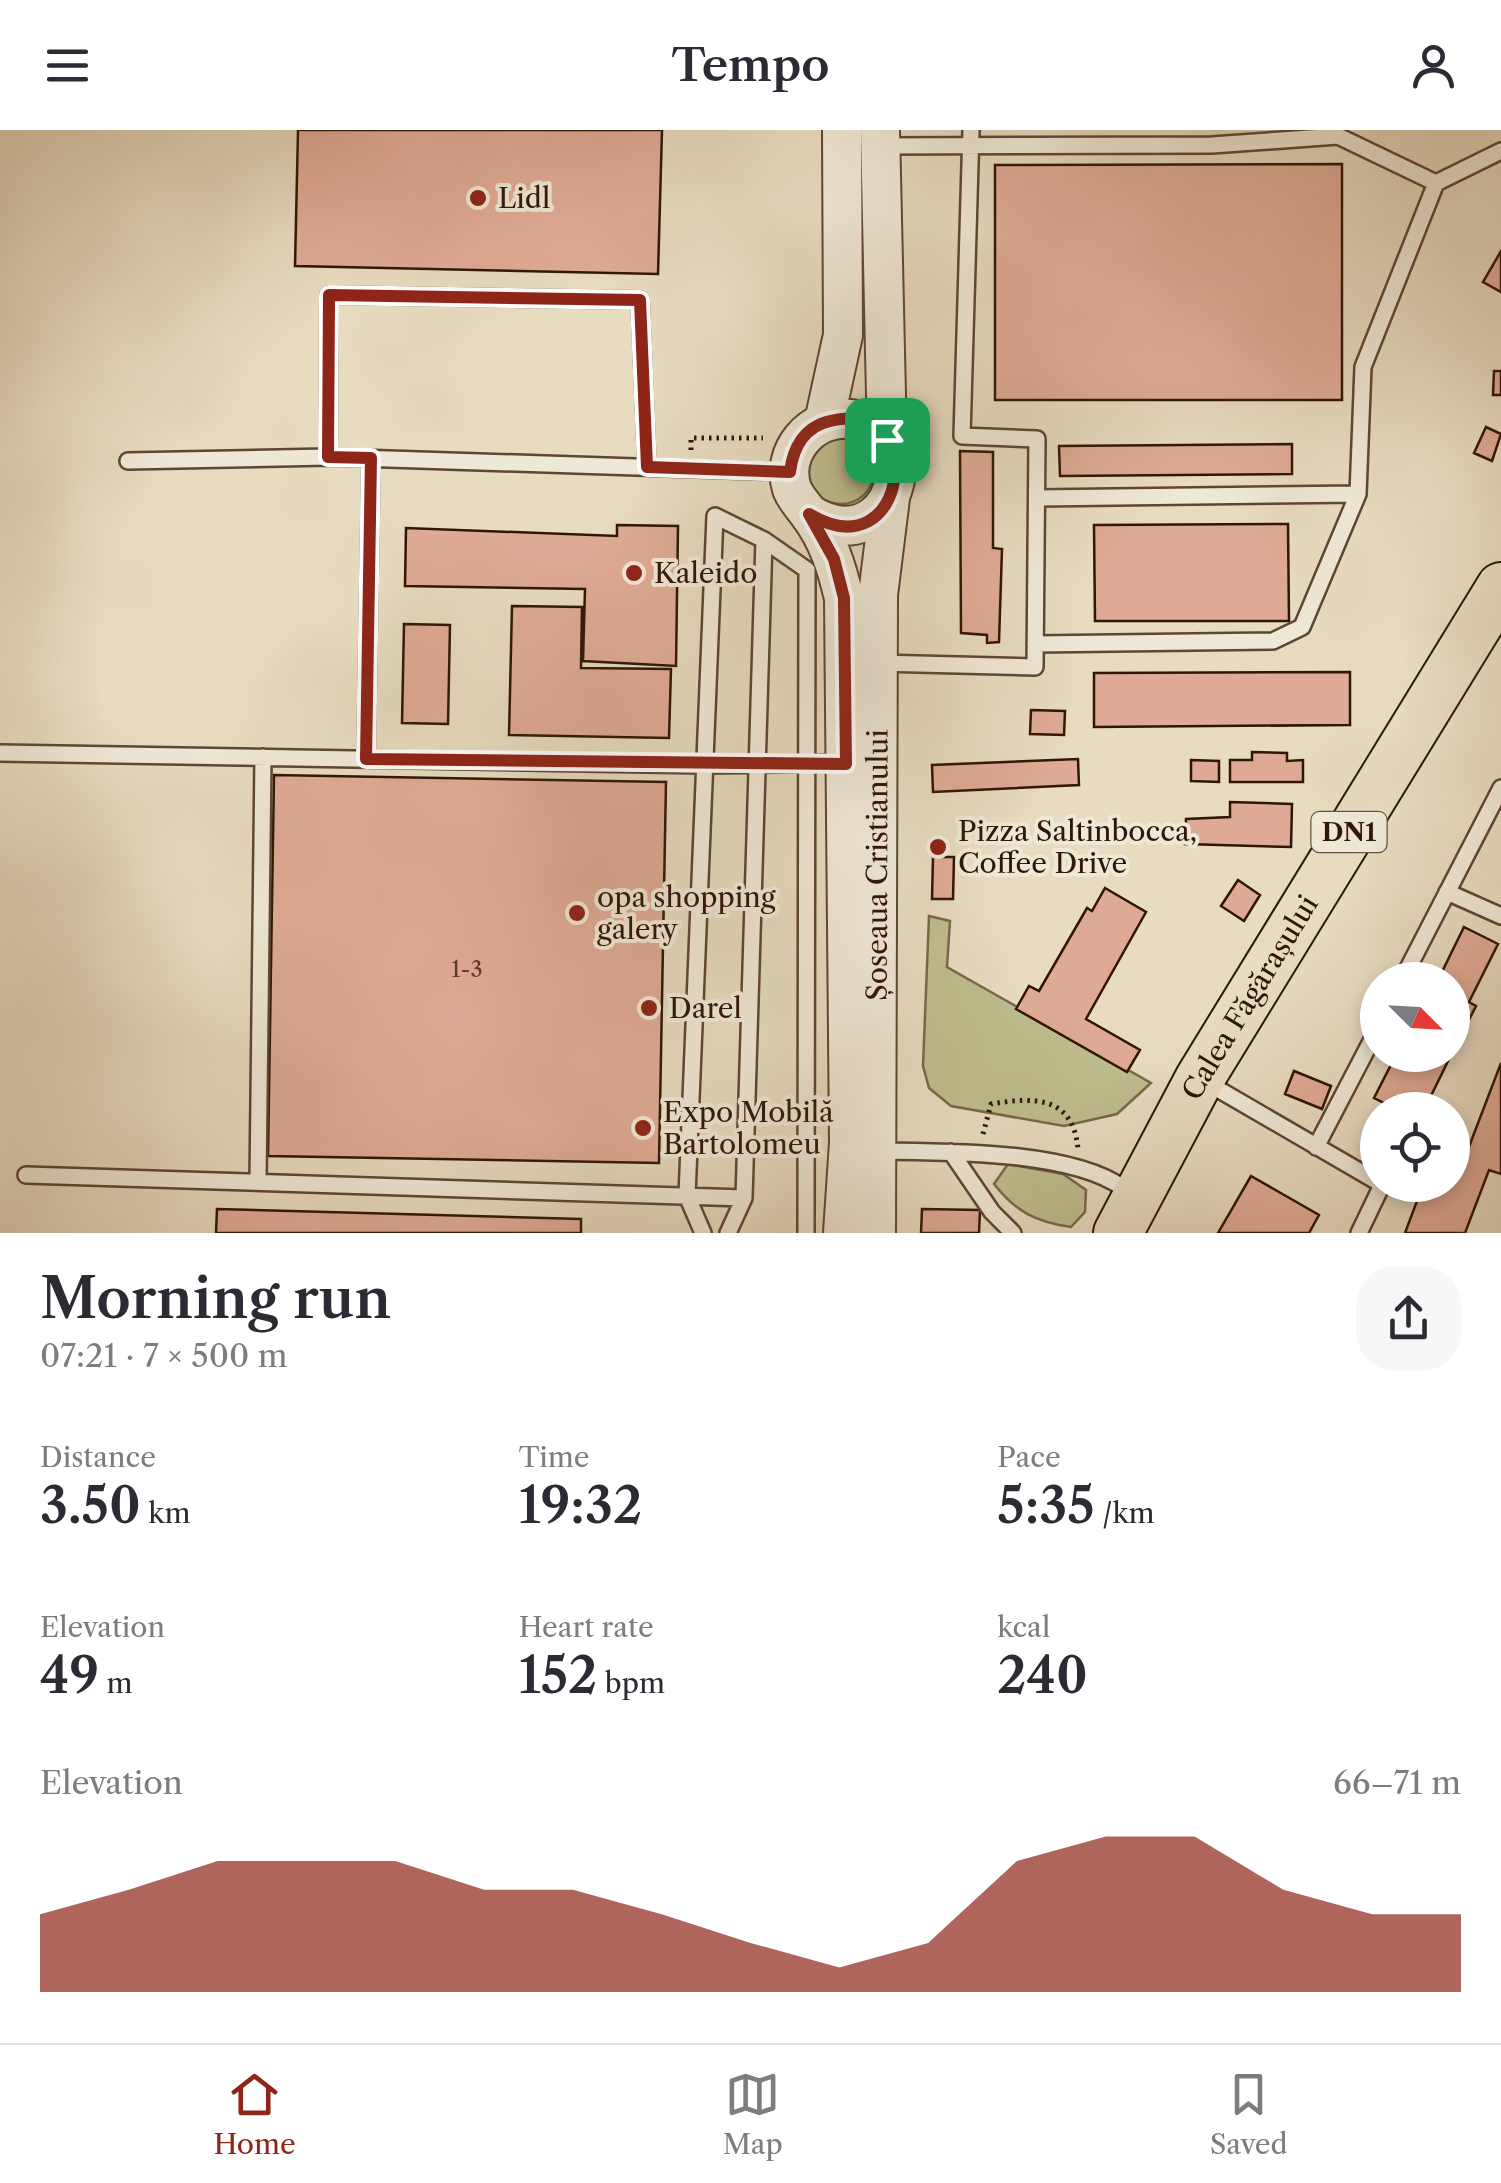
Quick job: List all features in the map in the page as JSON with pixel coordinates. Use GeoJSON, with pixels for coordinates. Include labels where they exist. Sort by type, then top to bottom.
{"type":"FeatureCollection","features":[{"type":"Feature","properties":{"kind":"main road","name":"Calea Făgărașului"},"geometry":{"type":"LineString","coordinates":[[1098,1233],[1120,1210],[1159,1154],[1200,1078],[1501,588]]}},
{"type":"Feature","properties":{"kind":"street"},"geometry":{"type":"LineString","coordinates":[[824,422],[843,335],[842,130]]}},
{"type":"Feature","properties":{"kind":"street","name":"Șoseaua Cristianului"},"geometry":{"type":"LineString","coordinates":[[876,1233],[878,595],[897,469],[887,440],[880,138]]}},
{"type":"Feature","properties":{"kind":"street"},"geometry":{"type":"LineString","coordinates":[[790,472],[799,442],[824,422],[858,420],[887,440]]}},
{"type":"Feature","properties":{"kind":"street","name":"Șoseaua Cristianului"},"geometry":{"type":"LineString","coordinates":[[790,472],[792,488],[834,559],[844,598],[849,1143],[844,1233]]}},
{"type":"Feature","properties":{"kind":"street"},"geometry":{"type":"LineString","coordinates":[[809,514],[823,522],[854,525],[881,511],[890,498]]}},
{"type":"Feature","properties":{"kind":"lane"},"geometry":{"type":"LineString","coordinates":[[880,138],[1338,136],[1436,184]]}},
{"type":"Feature","properties":{"kind":"lane"},"geometry":{"type":"LineString","coordinates":[[878,664],[1035,666],[1037,439],[962,436],[971,138]]}},
{"type":"Feature","properties":{"kind":"lane"},"geometry":{"type":"LineString","coordinates":[[1035,644],[1273,641],[1302,627],[1358,494],[1364,367],[1436,184],[1501,151]]}},
{"type":"Feature","properties":{"kind":"lane"},"geometry":{"type":"LineString","coordinates":[[328,457],[329,295],[640,300],[647,467]]}},
{"type":"Feature","properties":{"kind":"lane"},"geometry":{"type":"LineString","coordinates":[[128,461],[328,457],[790,472]]}},
{"type":"Feature","properties":{"kind":"lane"},"geometry":{"type":"LineString","coordinates":[[366,759],[371,458]]}},
{"type":"Feature","properties":{"kind":"lane"},"geometry":{"type":"LineString","coordinates":[[1037,498],[1358,494]]}},
{"type":"Feature","properties":{"kind":"lane"},"geometry":{"type":"LineString","coordinates":[[703,1233],[688,1196],[715,516],[764,540],[807,570],[806,1233]]}},
{"type":"Feature","properties":{"kind":"lane"},"geometry":{"type":"LineString","coordinates":[[728,1233],[744,1198],[764,540]]}},
{"type":"Feature","properties":{"kind":"lane"},"geometry":{"type":"LineString","coordinates":[[0,753],[756,766],[846,764]]}},
{"type":"Feature","properties":{"kind":"lane"},"geometry":{"type":"LineString","coordinates":[[258,1182],[263,757]]}},
{"type":"Feature","properties":{"kind":"lane"},"geometry":{"type":"LineString","coordinates":[[1411,962],[1501,788]]}},
{"type":"Feature","properties":{"kind":"lane"},"geometry":{"type":"LineString","coordinates":[[1447,892],[1501,916]]}},
{"type":"Feature","properties":{"kind":"lane"},"geometry":{"type":"LineString","coordinates":[[1316,1147],[1360,1063]]}},
{"type":"Feature","properties":{"kind":"lane"},"geometry":{"type":"LineString","coordinates":[[1200,1078],[1360,1172]]}},
{"type":"Feature","properties":{"kind":"lane"},"geometry":{"type":"LineString","coordinates":[[879,1151],[952,1152],[1080,1166],[1120,1210]]}},
{"type":"Feature","properties":{"kind":"lane"},"geometry":{"type":"LineString","coordinates":[[952,1152],[1008,1231]]}},
{"type":"Feature","properties":{"kind":"lane"},"geometry":{"type":"LineString","coordinates":[[26,1175],[744,1198]]}},
{"type":"Feature","properties":{"kind":"lane"},"geometry":{"type":"LineString","coordinates":[[1359,1233],[1372,1202]]}},
{"type":"Feature","properties":{"kind":"path"},"geometry":{"type":"LineString","coordinates":[[978,1155],[991,1104],[1031,1097],[1065,1112],[1076,1129],[1080,1166]]}},
{"type":"Feature","properties":{"kind":"shaded area"},"geometry":{"type":"Polygon","coordinates":[[[841,438],[864,448],[874,471],[864,494],[841,504],[818,494],[808,471],[818,448],[841,438]]]}},
{"type":"Feature","properties":{"kind":"shaded area"},"geometry":{"type":"Polygon","coordinates":[[[929,916],[950,921],[947,967],[1151,1083],[1117,1114],[1064,1126],[951,1106],[929,1088],[923,1066],[929,916]]]}},
{"type":"Feature","properties":{"kind":"shaded area"},"geometry":{"type":"Polygon","coordinates":[[[1008,1164],[1063,1174],[1086,1190],[1085,1212],[1071,1227],[1028,1214],[994,1184],[1008,1164]]]}},
{"type":"Feature","properties":{"kind":"building","name":"Lidl"},"geometry":{"type":"Polygon","coordinates":[[[298,130],[662,130],[658,274],[295,266],[298,130]]]}},
{"type":"Feature","properties":{"kind":"building"},"geometry":{"type":"Polygon","coordinates":[[[1342,164],[1342,400],[995,400],[995,165],[1342,164]]]}},
{"type":"Feature","properties":{"kind":"building"},"geometry":{"type":"Polygon","coordinates":[[[1501,251],[1501,292],[1483,282],[1501,251]]]}},
{"type":"Feature","properties":{"kind":"building"},"geometry":{"type":"Polygon","coordinates":[[[1494,371],[1501,371],[1501,395],[1493,395],[1494,371]]]}},
{"type":"Feature","properties":{"kind":"building"},"geometry":{"type":"Polygon","coordinates":[[[1486,427],[1501,434],[1492,461],[1474,453],[1486,427]]]}},
{"type":"Feature","properties":{"kind":"building"},"geometry":{"type":"Polygon","coordinates":[[[1292,444],[1292,474],[1060,476],[1059,446],[1292,444]]]}},
{"type":"Feature","properties":{"kind":"building"},"geometry":{"type":"Polygon","coordinates":[[[960,451],[993,452],[993,548],[1002,549],[999,642],[987,643],[987,635],[961,633],[960,451]]]}},
{"type":"Feature","properties":{"kind":"building"},"geometry":{"type":"Polygon","coordinates":[[[1288,524],[1289,621],[1095,621],[1094,525],[1288,524]]]}},
{"type":"Feature","properties":{"kind":"building"},"geometry":{"type":"Polygon","coordinates":[[[617,525],[678,526],[676,666],[583,661],[585,589],[405,586],[406,528],[617,536],[617,525]]]}},
{"type":"Feature","properties":{"kind":"building"},"geometry":{"type":"Polygon","coordinates":[[[512,606],[582,607],[581,668],[671,669],[669,738],[509,735],[512,606]]]}},
{"type":"Feature","properties":{"kind":"building"},"geometry":{"type":"Polygon","coordinates":[[[404,624],[450,625],[448,724],[402,723],[404,624]]]}},
{"type":"Feature","properties":{"kind":"building"},"geometry":{"type":"Polygon","coordinates":[[[1350,672],[1350,725],[1094,727],[1094,673],[1350,672]]]}},
{"type":"Feature","properties":{"kind":"building"},"geometry":{"type":"Polygon","coordinates":[[[1031,710],[1065,711],[1064,735],[1030,734],[1031,710]]]}},
{"type":"Feature","properties":{"kind":"building"},"geometry":{"type":"Polygon","coordinates":[[[1252,752],[1287,753],[1287,761],[1303,760],[1303,782],[1230,782],[1230,760],[1252,760],[1252,752]]]}},
{"type":"Feature","properties":{"kind":"building"},"geometry":{"type":"Polygon","coordinates":[[[1078,759],[1079,785],[933,792],[932,765],[1078,759]]]}},
{"type":"Feature","properties":{"kind":"building"},"geometry":{"type":"Polygon","coordinates":[[[1191,760],[1219,761],[1219,782],[1191,781],[1191,760]]]}},
{"type":"Feature","properties":{"kind":"building"},"geometry":{"type":"Polygon","coordinates":[[[274,775],[666,782],[659,1163],[268,1156],[274,775]]]}},
{"type":"Feature","properties":{"kind":"building"},"geometry":{"type":"Polygon","coordinates":[[[1230,802],[1292,804],[1291,847],[1185,844],[1186,819],[1230,817],[1230,802]]]}},
{"type":"Feature","properties":{"kind":"building"},"geometry":{"type":"Polygon","coordinates":[[[933,857],[954,857],[953,899],[932,899],[933,857]]]}},
{"type":"Feature","properties":{"kind":"building"},"geometry":{"type":"Polygon","coordinates":[[[1238,880],[1260,895],[1244,921],[1221,906],[1238,880]]]}},
{"type":"Feature","properties":{"kind":"building"},"geometry":{"type":"Polygon","coordinates":[[[1105,888],[1146,912],[1086,1019],[1140,1050],[1127,1072],[1016,1009],[1029,986],[1039,991],[1087,908],[1092,911],[1105,888]]]}},
{"type":"Feature","properties":{"kind":"building"},"geometry":{"type":"Polygon","coordinates":[[[1464,927],[1498,944],[1470,1000],[1470,962],[1447,962],[1464,927]]]}},
{"type":"Feature","properties":{"kind":"building"},"geometry":{"type":"Polygon","coordinates":[[[1501,1063],[1501,1174],[1489,1170],[1465,1233],[1405,1233],[1417,1202],[1470,1202],[1470,1144],[1501,1063]]]}},
{"type":"Feature","properties":{"kind":"building"},"geometry":{"type":"Polygon","coordinates":[[[1294,1071],[1331,1086],[1322,1109],[1285,1094],[1294,1071]]]}},
{"type":"Feature","properties":{"kind":"building"},"geometry":{"type":"Polygon","coordinates":[[[1387,1072],[1443,1072],[1433,1092],[1377,1092],[1387,1072]]]}},
{"type":"Feature","properties":{"kind":"building"},"geometry":{"type":"Polygon","coordinates":[[[1251,1176],[1319,1215],[1309,1233],[1218,1233],[1251,1176]]]}},
{"type":"Feature","properties":{"kind":"building"},"geometry":{"type":"Polygon","coordinates":[[[217,1209],[581,1219],[581,1233],[216,1233],[217,1209]]]}},
{"type":"Feature","properties":{"kind":"building"},"geometry":{"type":"Polygon","coordinates":[[[922,1209],[980,1210],[979,1233],[921,1233],[922,1209]]]}},
{"type":"Feature","properties":{"kind":"place","name":"Lidl"},"geometry":{"type":"Point","coordinates":[478,198]}},
{"type":"Feature","properties":{"kind":"place","name":"Kaleido"},"geometry":{"type":"Point","coordinates":[634,573]}},
{"type":"Feature","properties":{"kind":"place","name":"Pizza Saltinbocca, Coffee Drive"},"geometry":{"type":"Point","coordinates":[938,847]}},
{"type":"Feature","properties":{"kind":"place","name":"opa shopping galery"},"geometry":{"type":"Point","coordinates":[577,913]}},
{"type":"Feature","properties":{"kind":"place","name":"Darel"},"geometry":{"type":"Point","coordinates":[649,1008]}},
{"type":"Feature","properties":{"kind":"place","name":"Expo Mobilă Bartolomeu"},"geometry":{"type":"Point","coordinates":[643,1128]}},
{"type":"Feature","properties":{"kind":"route"},"geometry":{"type":"LineString","coordinates":[[329,295],[640,300],[647,467],[790,472],[792,456],[810,430],[841,418],[858,420],[887,440],[894,454],[896,484],[881,511],[854,525],[838,526],[809,514],[834,559],[844,598],[846,764],[366,759],[371,458],[328,457],[329,295]]}}]}
